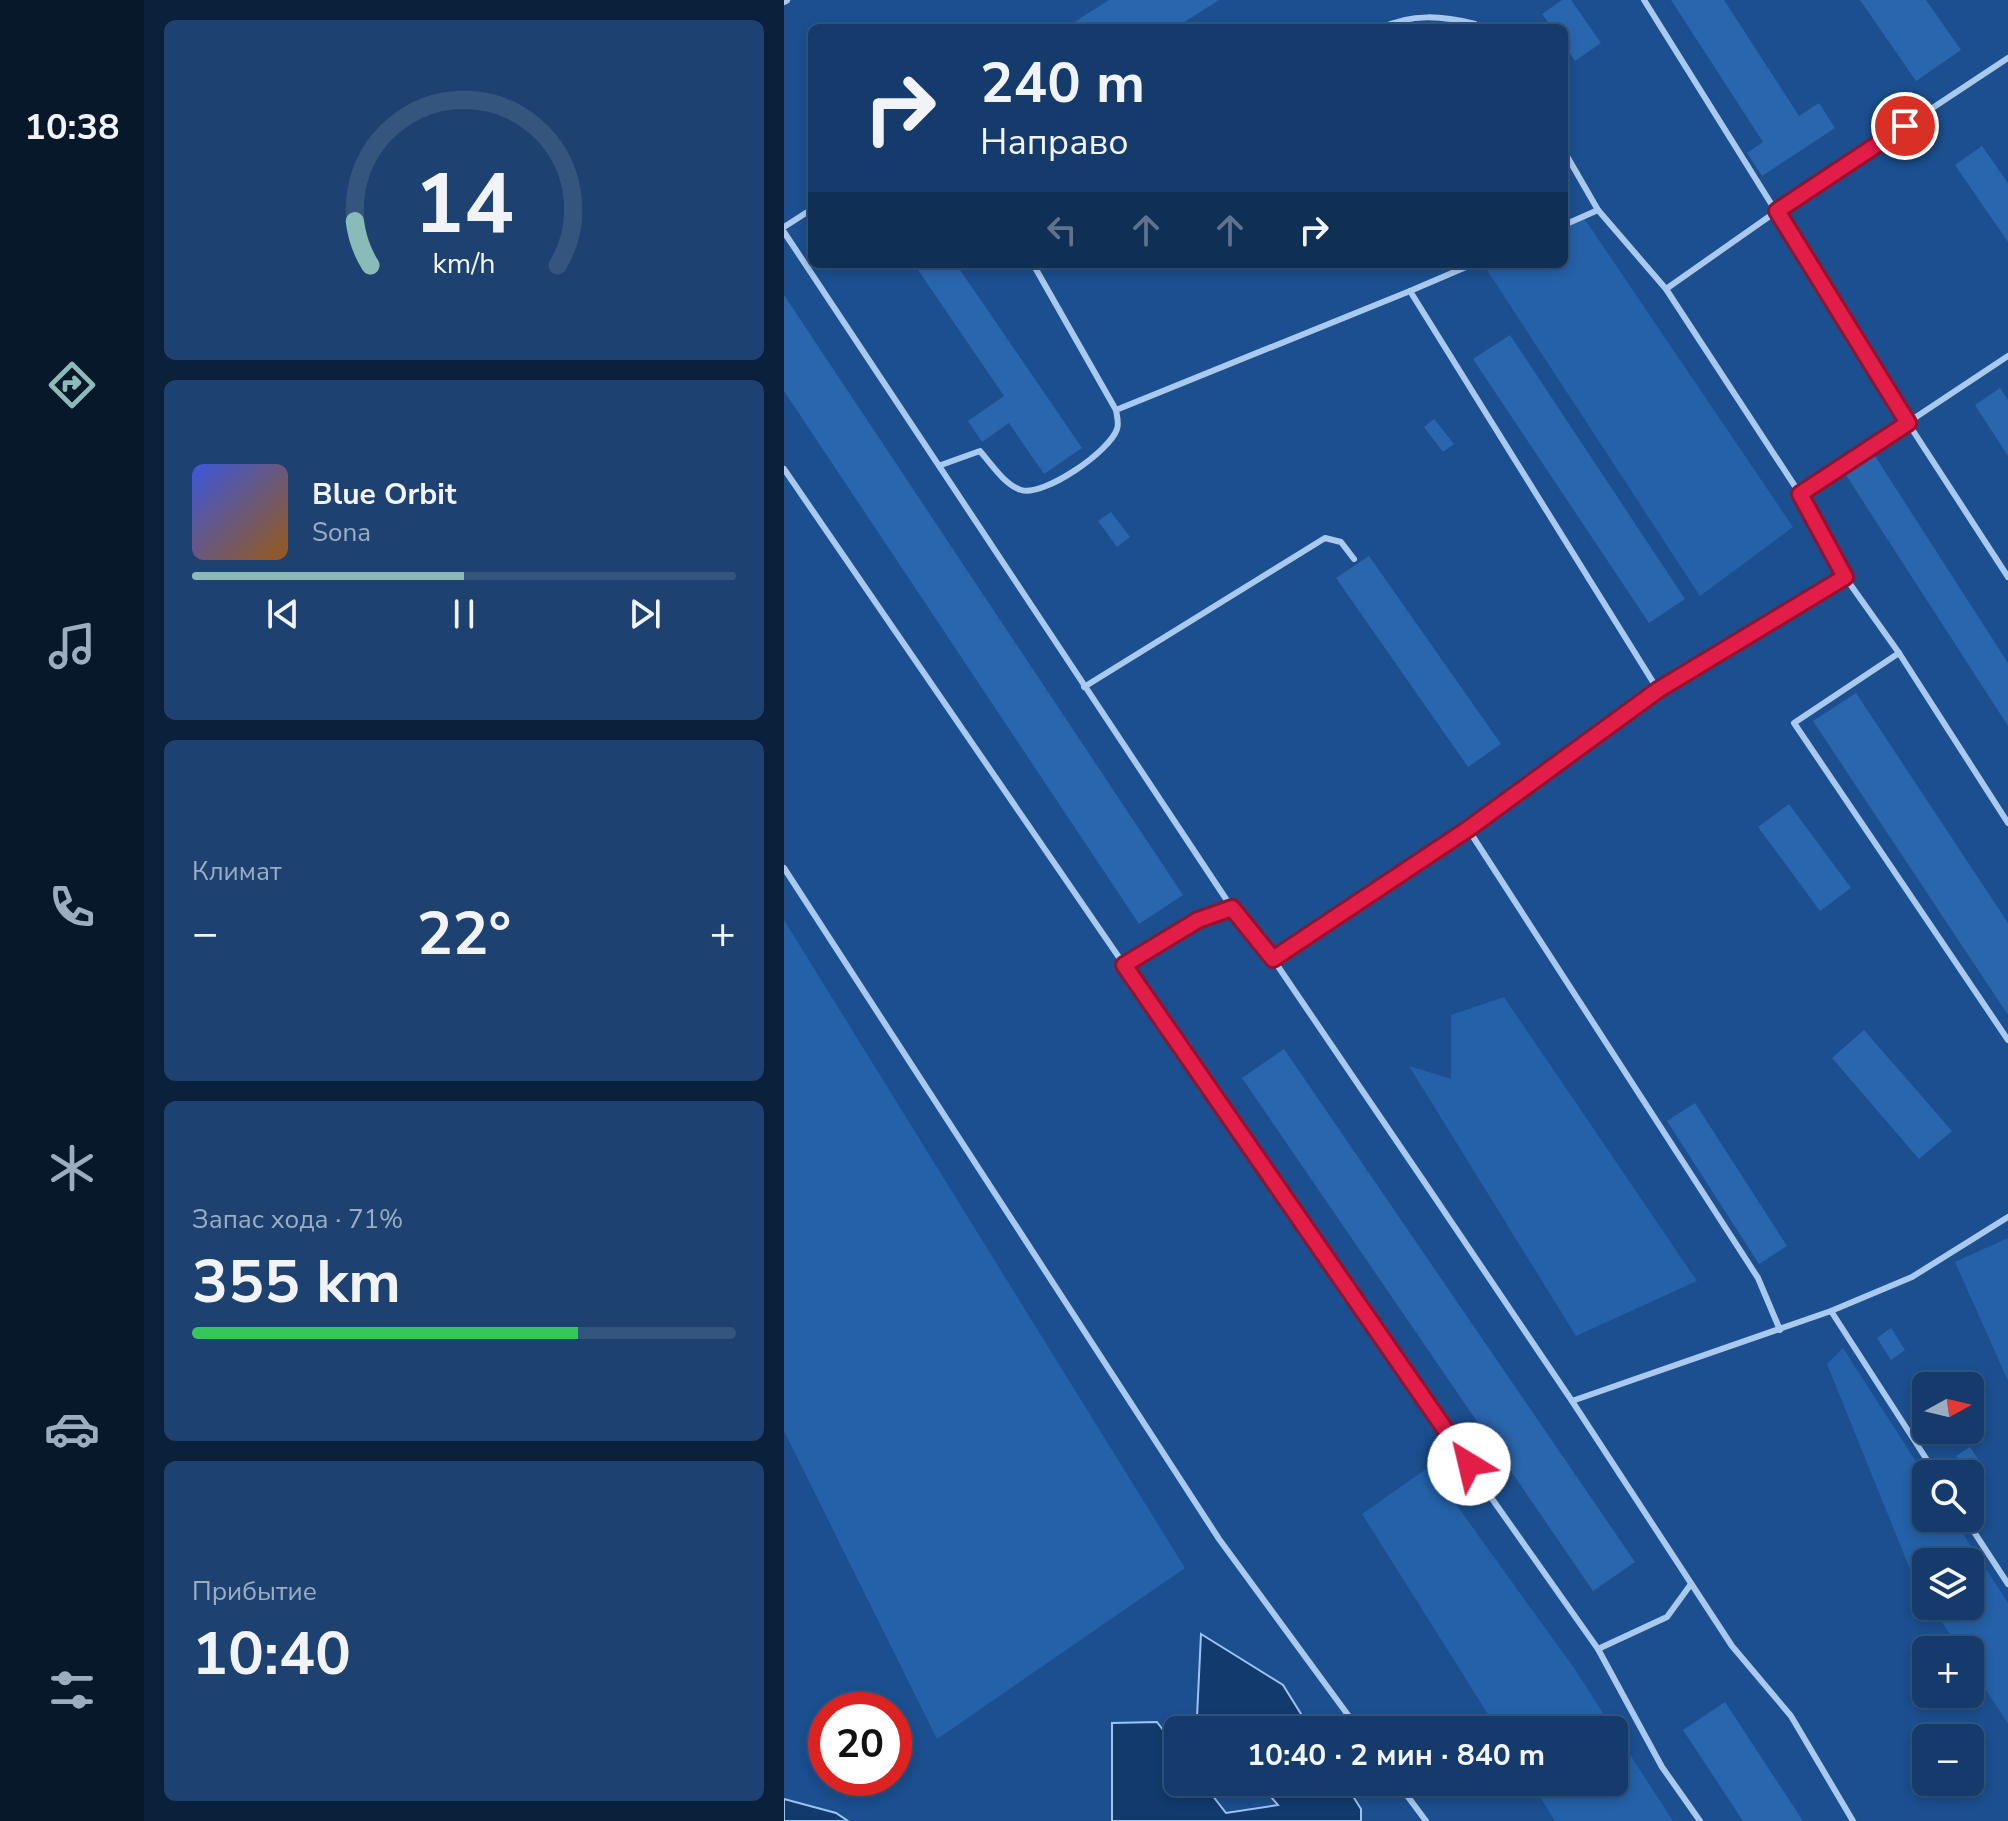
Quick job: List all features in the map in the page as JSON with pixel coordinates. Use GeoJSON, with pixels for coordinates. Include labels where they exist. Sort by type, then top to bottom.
{"type":"FeatureCollection","features":[{"type":"Feature","properties":{"kind":"lane"},"geometry":{"type":"LineString","coordinates":[[1644,0],[1908,423],[2008,577]]}},
{"type":"Feature","properties":{"kind":"lane"},"geometry":{"type":"LineString","coordinates":[[1388,24],[1440,15],[1475,24]]}},
{"type":"Feature","properties":{"kind":"lane"},"geometry":{"type":"LineString","coordinates":[[1666,289],[1777,211],[2008,58]]}},
{"type":"Feature","properties":{"kind":"lane"},"geometry":{"type":"LineString","coordinates":[[1568,158],[1598,210],[1666,289],[1800,494],[1845,577],[1899,653],[2008,823]]}},
{"type":"Feature","properties":{"kind":"lane"},"geometry":{"type":"LineString","coordinates":[[1568,223],[1598,210]]}},
{"type":"Feature","properties":{"kind":"lane"},"geometry":{"type":"LineString","coordinates":[[808,212],[784,229],[808,265]]}},
{"type":"Feature","properties":{"kind":"lane"},"geometry":{"type":"LineString","coordinates":[[810,268],[1084,687],[1232,908],[1273,959],[1572,1401],[1732,1646],[1791,1716],[1853,1821]]}},
{"type":"Feature","properties":{"kind":"lane"},"geometry":{"type":"LineString","coordinates":[[941,465],[980,451],[1011,485],[1024,491],[1045,488],[1102,451],[1118,428],[1116,410],[1035,268]]}},
{"type":"Feature","properties":{"kind":"lane"},"geometry":{"type":"LineString","coordinates":[[1116,410],[1464,268]]}},
{"type":"Feature","properties":{"kind":"lane"},"geometry":{"type":"LineString","coordinates":[[1410,291],[1658,690]]}},
{"type":"Feature","properties":{"kind":"lane"},"geometry":{"type":"LineString","coordinates":[[1800,494],[2008,356]]}},
{"type":"Feature","properties":{"kind":"lane"},"geometry":{"type":"LineString","coordinates":[[784,469],[1435,1418],[1598,1649],[1662,1767],[1700,1821]]}},
{"type":"Feature","properties":{"kind":"lane"},"geometry":{"type":"LineString","coordinates":[[1084,687],[1325,538],[1341,542],[1354,559]]}},
{"type":"Feature","properties":{"kind":"lane"},"geometry":{"type":"LineString","coordinates":[[1273,959],[1468,829],[1658,690],[1845,577]]}},
{"type":"Feature","properties":{"kind":"lane"},"geometry":{"type":"LineString","coordinates":[[1899,653],[1794,723],[2008,1040]]}},
{"type":"Feature","properties":{"kind":"lane"},"geometry":{"type":"LineString","coordinates":[[1468,829],[1758,1278],[1780,1330]]}},
{"type":"Feature","properties":{"kind":"lane"},"geometry":{"type":"LineString","coordinates":[[784,868],[1219,1539],[1349,1716]]}},
{"type":"Feature","properties":{"kind":"lane"},"geometry":{"type":"LineString","coordinates":[[1124,965],[1198,920],[1232,908]]}},
{"type":"Feature","properties":{"kind":"lane"},"geometry":{"type":"LineString","coordinates":[[1572,1401],[1780,1330],[1912,1277],[2008,1217]]}},
{"type":"Feature","properties":{"kind":"lane"},"geometry":{"type":"LineString","coordinates":[[1831,1311],[1927,1460]]}},
{"type":"Feature","properties":{"kind":"lane"},"geometry":{"type":"LineString","coordinates":[[1974,1532],[2008,1584]]}},
{"type":"Feature","properties":{"kind":"lane"},"geometry":{"type":"LineString","coordinates":[[1598,1649],[1667,1617],[1691,1584]]}},
{"type":"Feature","properties":{"kind":"lane"},"geometry":{"type":"LineString","coordinates":[[1407,1796],[1426,1821]]}},
{"type":"Feature","properties":{"kind":"shaded area"},"geometry":{"type":"Polygon","coordinates":[[[1584,218],[1793,527],[1700,596],[1487,270],[1568,268],[1568,227],[1584,218]]]}},
{"type":"Feature","properties":{"kind":"shaded area"},"geometry":{"type":"Polygon","coordinates":[[[784,920],[1185,1568],[937,1739],[784,1431],[784,920]]]}},
{"type":"Feature","properties":{"kind":"shaded area"},"geometry":{"type":"Polygon","coordinates":[[[1504,997],[1697,1281],[1576,1336],[1409,1066],[1451,1079],[1451,1015],[1504,997]]]}},
{"type":"Feature","properties":{"kind":"shaded area"},"geometry":{"type":"Polygon","coordinates":[[[2008,1238],[2008,1381],[1955,1262],[2008,1238]]]}},
{"type":"Feature","properties":{"kind":"shaded area"},"geometry":{"type":"Polygon","coordinates":[[[1843,1348],[1915,1460],[1912,1460],[1912,1532],[1962,1532],[1972,1548],[1912,1548],[1912,1574],[1827,1364],[1843,1348]]]}},
{"type":"Feature","properties":{"kind":"shaded area"},"geometry":{"type":"Polygon","coordinates":[[[1429,1467],[1574,1668],[1605,1716],[1489,1716],[1362,1514],[1429,1467]]]}},
{"type":"Feature","properties":{"kind":"shaded area"},"geometry":{"type":"Polygon","coordinates":[[[1984,1566],[2008,1603],[2008,1724],[1984,1687],[1984,1636],[1951,1636],[1941,1620],[1984,1620],[1984,1566]]]}},
{"type":"Feature","properties":{"kind":"shaded area"},"geometry":{"type":"Polygon","coordinates":[[[1201,1634],[1283,1685],[1302,1716],[1197,1716],[1201,1634]]]}},
{"type":"Feature","properties":{"kind":"shaded area"},"geometry":{"type":"Polygon","coordinates":[[[1157,1722],[1164,1731],[1164,1796],[1213,1796],[1226,1813],[1278,1805],[1270,1796],[1353,1796],[1361,1809],[1361,1821],[1112,1821],[1112,1723],[1157,1722]]]}},
{"type":"Feature","properties":{"kind":"shaded area"},"geometry":{"type":"Polygon","coordinates":[[[1628,1752],[1673,1821],[1555,1821],[1540,1796],[1628,1796],[1628,1752]]]}},
{"type":"Feature","properties":{"kind":"shaded area"},"geometry":{"type":"Polygon","coordinates":[[[784,1799],[836,1813],[848,1821],[784,1821],[784,1799]]]}},
{"type":"Feature","properties":{"kind":"building"},"geometry":{"type":"Polygon","coordinates":[[[1109,0],[1219,0],[1181,24],[1071,24],[1109,0]]]}},
{"type":"Feature","properties":{"kind":"building"},"geometry":{"type":"Polygon","coordinates":[[[1562,0],[1571,0],[1601,43],[1575,61],[1568,51],[1568,24],[1549,24],[1542,14],[1562,0]]]}},
{"type":"Feature","properties":{"kind":"building"},"geometry":{"type":"Polygon","coordinates":[[[1671,0],[1724,0],[1799,116],[1819,103],[1835,128],[1762,176],[1747,153],[1763,142],[1671,0]]]}},
{"type":"Feature","properties":{"kind":"building"},"geometry":{"type":"Polygon","coordinates":[[[1860,0],[1926,0],[1961,50],[1916,81],[1860,0]]]}},
{"type":"Feature","properties":{"kind":"building"},"geometry":{"type":"Polygon","coordinates":[[[1982,146],[2008,183],[2008,242],[1955,165],[1982,146]]]}},
{"type":"Feature","properties":{"kind":"building"},"geometry":{"type":"Polygon","coordinates":[[[917,268],[959,268],[1082,448],[1044,474],[1009,423],[982,442],[968,421],[1004,396],[917,268]]]}},
{"type":"Feature","properties":{"kind":"building"},"geometry":{"type":"Polygon","coordinates":[[[784,295],[1183,895],[1139,924],[784,391],[784,295]]]}},
{"type":"Feature","properties":{"kind":"building"},"geometry":{"type":"Polygon","coordinates":[[[1510,335],[1685,599],[1649,623],[1473,359],[1510,335]]]}},
{"type":"Feature","properties":{"kind":"building"},"geometry":{"type":"Polygon","coordinates":[[[2000,388],[2008,400],[2008,456],[1975,405],[2000,388]]]}},
{"type":"Feature","properties":{"kind":"building"},"geometry":{"type":"Polygon","coordinates":[[[1434,419],[1454,444],[1443,452],[1424,427],[1434,419]]]}},
{"type":"Feature","properties":{"kind":"building"},"geometry":{"type":"Polygon","coordinates":[[[1875,456],[2008,663],[2008,726],[1846,475],[1875,456]]]}},
{"type":"Feature","properties":{"kind":"building"},"geometry":{"type":"Polygon","coordinates":[[[1111,512],[1130,537],[1117,547],[1098,521],[1111,512]]]}},
{"type":"Feature","properties":{"kind":"building"},"geometry":{"type":"Polygon","coordinates":[[[1369,556],[1501,744],[1468,767],[1336,578],[1369,556]]]}},
{"type":"Feature","properties":{"kind":"building"},"geometry":{"type":"Polygon","coordinates":[[[1856,693],[2008,923],[2008,1015],[1813,721],[1856,693]]]}},
{"type":"Feature","properties":{"kind":"building"},"geometry":{"type":"Polygon","coordinates":[[[1789,804],[1851,888],[1820,911],[1758,827],[1789,804]]]}},
{"type":"Feature","properties":{"kind":"building"},"geometry":{"type":"Polygon","coordinates":[[[1864,1030],[1952,1131],[1919,1159],[1832,1058],[1864,1030]]]}},
{"type":"Feature","properties":{"kind":"building"},"geometry":{"type":"Polygon","coordinates":[[[1284,1049],[1635,1562],[1593,1591],[1242,1078],[1284,1049]]]}},
{"type":"Feature","properties":{"kind":"building"},"geometry":{"type":"Polygon","coordinates":[[[1695,1103],[1787,1246],[1759,1264],[1667,1121],[1695,1103]]]}},
{"type":"Feature","properties":{"kind":"building"},"geometry":{"type":"Polygon","coordinates":[[[1891,1328],[1905,1350],[1891,1360],[1877,1338],[1891,1328]]]}},
{"type":"Feature","properties":{"kind":"building"},"geometry":{"type":"Polygon","coordinates":[[[1970,1447],[1979,1460],[1959,1460],[1956,1456],[1970,1447]]]}},
{"type":"Feature","properties":{"kind":"building"},"geometry":{"type":"Polygon","coordinates":[[[1725,1702],[1803,1821],[1743,1821],[1683,1730],[1725,1702]]]}},
{"type":"Feature","properties":{"kind":"route"},"geometry":{"type":"LineString","coordinates":[[1469,1464],[1124,965],[1198,920],[1232,908],[1273,959],[1468,829],[1658,690],[1845,577],[1800,494],[1908,423],[1777,211],[1905,126]]}}]}
